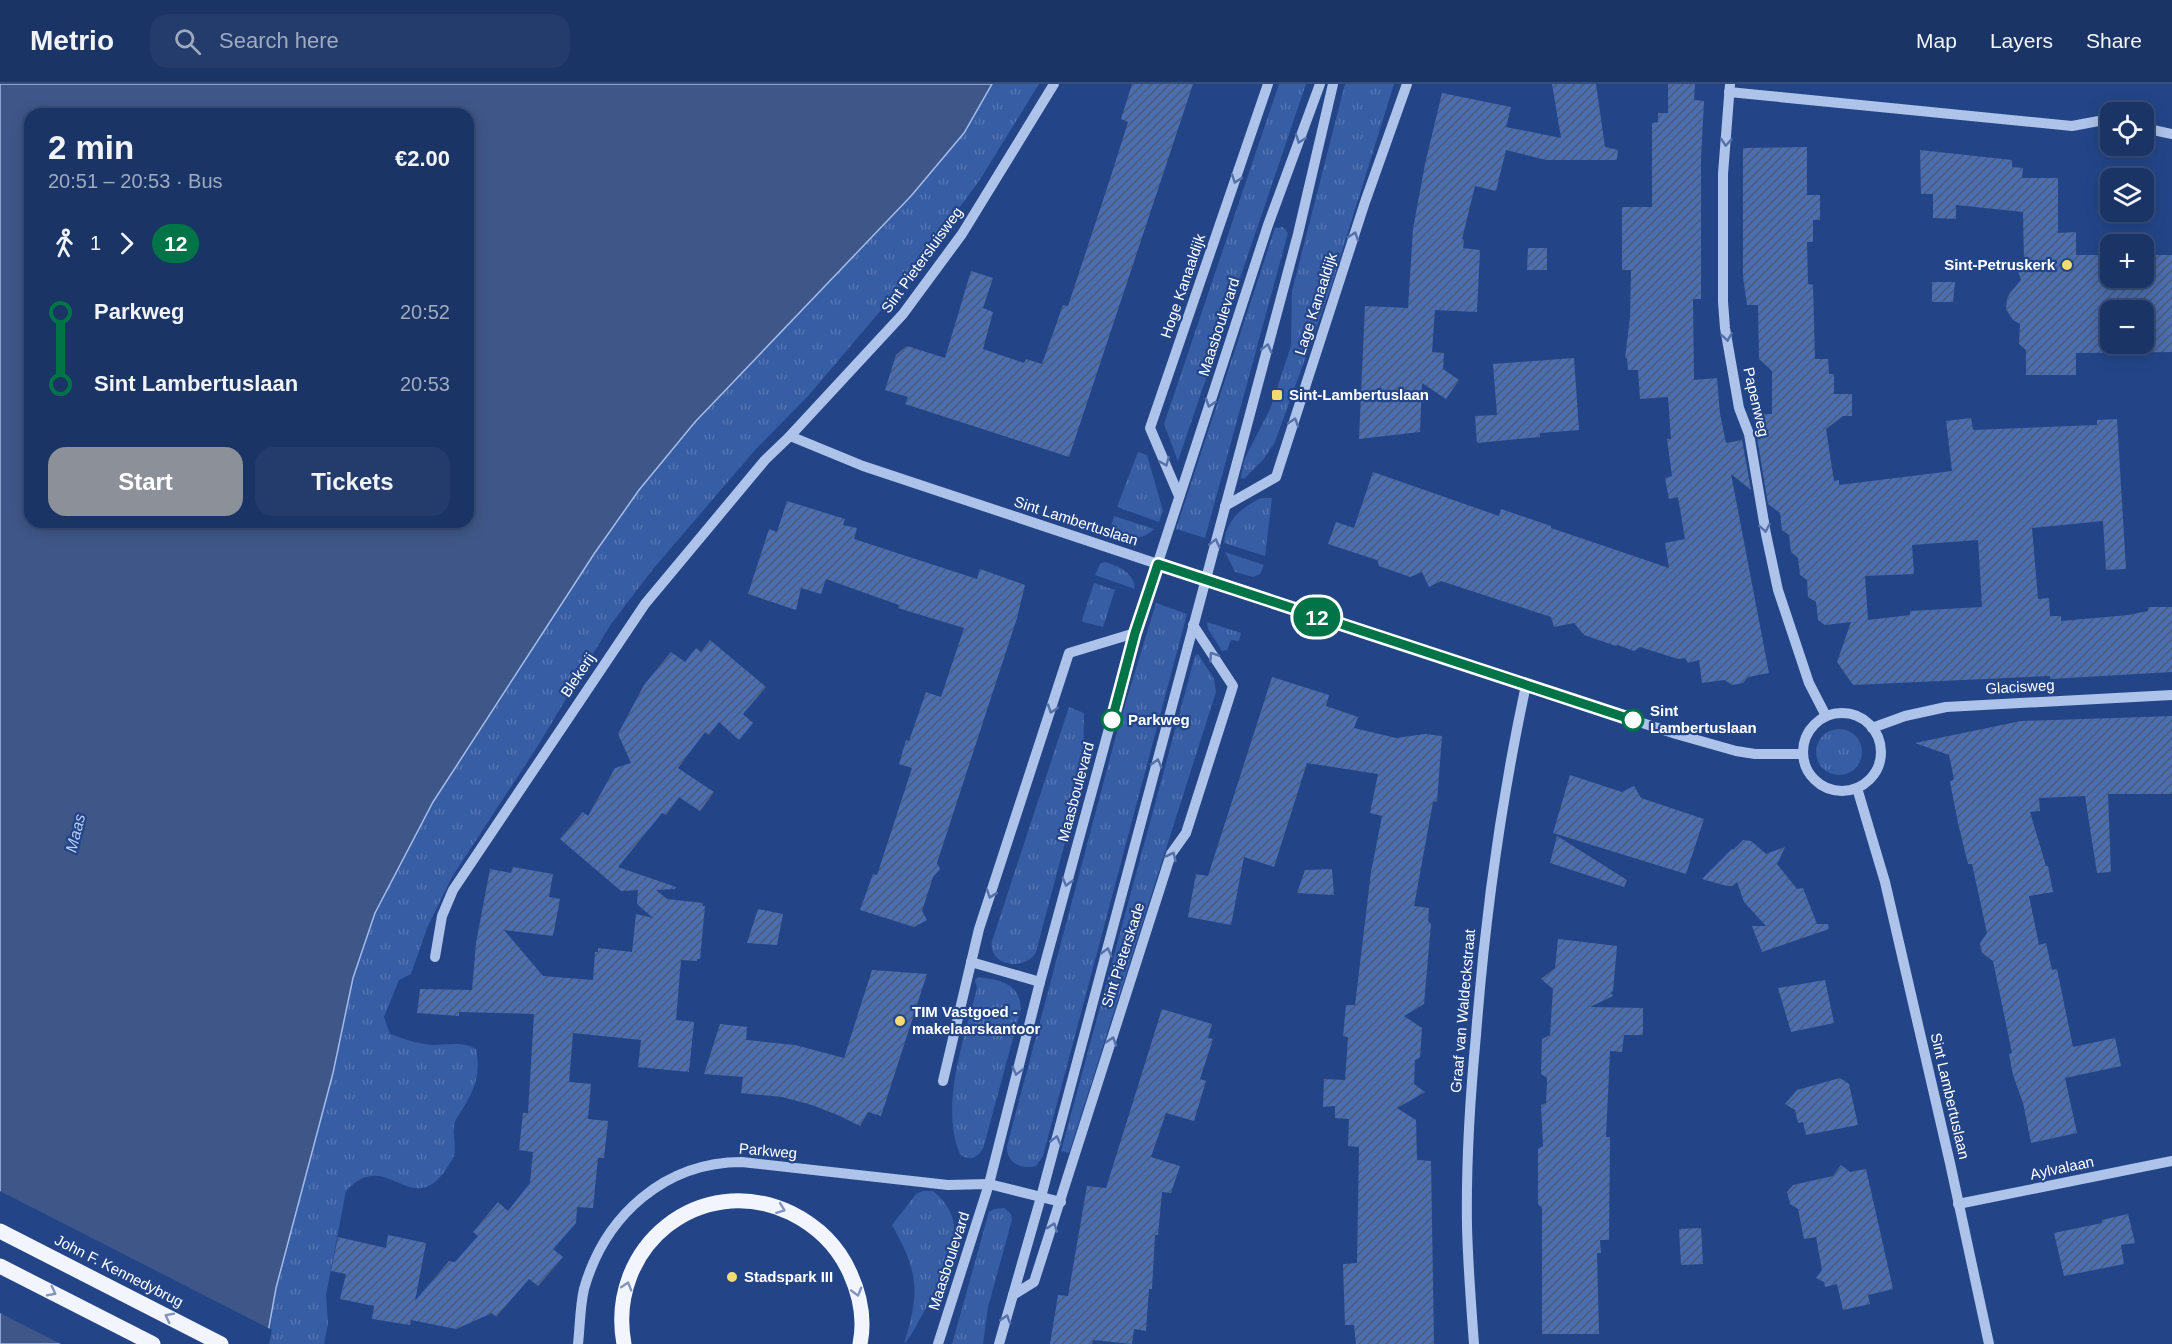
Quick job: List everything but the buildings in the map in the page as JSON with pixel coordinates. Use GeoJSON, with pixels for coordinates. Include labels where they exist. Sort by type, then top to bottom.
{"type":"FeatureCollection","features":[{"type":"Feature","properties":{"kind":"main road"},"geometry":{"type":"LineString","coordinates":[[624,1344],[622,1311],[627,1283],[651,1241],[667,1225],[689,1212],[726,1200],[763,1203],[798,1216],[834,1245],[851,1275],[860,1300],[862,1314],[860,1344]]}},
{"type":"Feature","properties":{"kind":"main road","name":"John F. Kennedybrug"},"geometry":{"type":"LineString","coordinates":[[0,1231],[221,1344]]}},
{"type":"Feature","properties":{"kind":"main road"},"geometry":{"type":"LineString","coordinates":[[0,1266],[153,1344]]}},
{"type":"Feature","properties":{"kind":"street","name":"Sint Pietersluisweg"},"geometry":{"type":"LineString","coordinates":[[790,436],[903,314],[931,277],[962,234],[1054,84]]}},
{"type":"Feature","properties":{"kind":"street","name":"Hoge Kanaaldijk"},"geometry":{"type":"LineString","coordinates":[[1179,496],[1150,428],[1268,84]]}},
{"type":"Feature","properties":{"kind":"street","name":"Maasboulevard"},"geometry":{"type":"LineString","coordinates":[[938,1344],[989,1184],[1040,982],[1135,633],[1268,225],[1320,84]]}},
{"type":"Feature","properties":{"kind":"street"},"geometry":{"type":"LineString","coordinates":[[999,1344],[1041,1197],[1298,234],[1334,84]]}},
{"type":"Feature","properties":{"kind":"street","name":"Lage Kanaaldijk"},"geometry":{"type":"LineString","coordinates":[[1225,506],[1276,477],[1365,202],[1407,84]]}},
{"type":"Feature","properties":{"kind":"street"},"geometry":{"type":"LineString","coordinates":[[1729,88],[2072,126],[2100,121]]}},
{"type":"Feature","properties":{"kind":"street","name":"Papenweg"},"geometry":{"type":"LineString","coordinates":[[1729,88],[1724,174],[1723,302],[1725,328],[1738,408],[1749,434],[1778,590],[1809,683],[1826,716]]}},
{"type":"Feature","properties":{"kind":"street"},"geometry":{"type":"LineString","coordinates":[[2154,130],[2172,134]]}},
{"type":"Feature","properties":{"kind":"street","name":"Sint Lambertuslaan"},"geometry":{"type":"LineString","coordinates":[[790,436],[863,466],[1676,734],[1755,754],[1803,754]]}},
{"type":"Feature","properties":{"kind":"street","name":"Blekerij"},"geometry":{"type":"LineString","coordinates":[[435,957],[442,916],[453,890],[613,650],[645,604],[765,460],[790,436]]}},
{"type":"Feature","properties":{"kind":"street","name":"Sint Pieterskade"},"geometry":{"type":"LineString","coordinates":[[1013,1295],[1034,1282],[1171,854],[1186,833],[1233,686],[1193,625]]}},
{"type":"Feature","properties":{"kind":"street"},"geometry":{"type":"LineString","coordinates":[[944,1081],[979,929],[1069,653],[1135,633]]}},
{"type":"Feature","properties":{"kind":"street","name":"Graaf van Waldeckstraat"},"geometry":{"type":"LineString","coordinates":[[1474,1344],[1467,1226],[1469,1141],[1482,954],[1493,864],[1526,685]]}},
{"type":"Feature","properties":{"kind":"street","name":"Glacisweg"},"geometry":{"type":"LineString","coordinates":[[1872,728],[1905,716],[1946,707],[2172,695]]}},
{"type":"Feature","properties":{"kind":"street"},"geometry":{"type":"LineString","coordinates":[[1835,713],[1852,714],[1872,728],[1880,747],[1878,764],[1869,779],[1857,788],[1840,790],[1826,787],[1818,782],[1806,766],[1803,754],[1808,731],[1819,720],[1835,713]]}},
{"type":"Feature","properties":{"kind":"street","name":"Sint Lambertuslaan"},"geometry":{"type":"LineString","coordinates":[[1857,788],[1885,882],[1989,1344]]}},
{"type":"Feature","properties":{"kind":"street"},"geometry":{"type":"LineString","coordinates":[[971,962],[1040,982]]}},
{"type":"Feature","properties":{"kind":"street","name":"Aylvalaan"},"geometry":{"type":"LineString","coordinates":[[1959,1204],[2172,1161]]}},
{"type":"Feature","properties":{"kind":"street","name":"Parkweg"},"geometry":{"type":"LineString","coordinates":[[578,1344],[584,1290],[604,1238],[621,1218],[656,1187],[688,1171],[716,1164],[742,1162],[948,1185],[989,1184],[1061,1202]]}},
{"type":"Feature","properties":{"kind":"green space"},"geometry":{"type":"Polygon","coordinates":[[[992,84],[1039,84],[981,178],[911,275],[808,396],[755,450],[653,569],[611,624],[539,744],[452,877],[427,928],[411,974],[399,980],[384,1017],[390,1034],[395,1036],[422,1044],[460,1044],[476,1049],[478,1066],[476,1081],[455,1122],[453,1158],[439,1178],[426,1187],[413,1188],[376,1176],[362,1179],[346,1191],[326,1295],[328,1324],[324,1344],[268,1344],[276,1288],[333,1073],[353,978],[375,913],[433,802],[594,554],[639,490],[694,422],[964,133],[992,84]]]}},
{"type":"Feature","properties":{"kind":"green space"},"geometry":{"type":"Polygon","coordinates":[[[1279,84],[1306,84],[1178,461],[1164,424],[1279,84]]]}},
{"type":"Feature","properties":{"kind":"green space"},"geometry":{"type":"Polygon","coordinates":[[[1345,84],[1394,84],[1330,290],[1275,442],[1263,460],[1242,479],[1244,460],[1270,409],[1291,346],[1292,291],[1345,84]]]}},
{"type":"Feature","properties":{"kind":"green space"},"geometry":{"type":"Polygon","coordinates":[[[1283,227],[1288,233],[1205,538],[1176,529],[1275,228],[1283,227]]]}},
{"type":"Feature","properties":{"kind":"green space"},"geometry":{"type":"Polygon","coordinates":[[[1138,452],[1147,455],[1163,511],[1159,522],[1117,507],[1138,452]]]}},
{"type":"Feature","properties":{"kind":"green space"},"geometry":{"type":"Polygon","coordinates":[[[1261,498],[1272,498],[1265,556],[1224,543],[1231,521],[1247,506],[1261,498]]]}},
{"type":"Feature","properties":{"kind":"green space"},"geometry":{"type":"Polygon","coordinates":[[[1114,516],[1154,529],[1143,536],[1133,538],[1122,535],[1110,531],[1114,516]]]}},
{"type":"Feature","properties":{"kind":"green space"},"geometry":{"type":"Polygon","coordinates":[[[1225,552],[1264,565],[1260,574],[1253,577],[1235,572],[1225,552]]]}},
{"type":"Feature","properties":{"kind":"green space"},"geometry":{"type":"Polygon","coordinates":[[[1104,562],[1128,574],[1135,589],[1095,575],[1100,564],[1104,562]]]}},
{"type":"Feature","properties":{"kind":"green space"},"geometry":{"type":"Polygon","coordinates":[[[1094,583],[1115,590],[1103,627],[1082,620],[1094,583]]]}},
{"type":"Feature","properties":{"kind":"green space"},"geometry":{"type":"Polygon","coordinates":[[[1156,603],[1187,614],[1043,1156],[1036,1166],[1020,1166],[1009,1157],[1007,1146],[1118,728],[1156,603]]]}},
{"type":"Feature","properties":{"kind":"green space"},"geometry":{"type":"Polygon","coordinates":[[[1207,622],[1241,633],[1239,641],[1231,640],[1227,650],[1222,651],[1208,629],[1207,622]]]}},
{"type":"Feature","properties":{"kind":"green space"},"geometry":{"type":"Polygon","coordinates":[[[1198,654],[1214,679],[1216,692],[1069,1153],[1061,1151],[1195,656],[1198,654]]]}},
{"type":"Feature","properties":{"kind":"green space"},"geometry":{"type":"Polygon","coordinates":[[[1069,707],[1084,713],[1083,774],[1036,952],[1024,962],[1008,963],[996,956],[992,949],[992,941],[1069,707]]]}},
{"type":"Feature","properties":{"kind":"green space"},"geometry":{"type":"Polygon","coordinates":[[[1839,729],[1848,730],[1856,735],[1861,743],[1861,761],[1856,769],[1848,774],[1839,775],[1830,774],[1822,769],[1817,761],[1816,752],[1817,743],[1822,735],[1830,730],[1839,729]]]}},
{"type":"Feature","properties":{"kind":"green space"},"geometry":{"type":"Polygon","coordinates":[[[978,977],[1001,982],[1013,988],[1020,1000],[1021,1009],[983,1149],[975,1157],[970,1158],[960,1154],[954,1135],[952,1114],[956,1071],[977,988],[975,980],[978,977]]]}},
{"type":"Feature","properties":{"kind":"green space"},"geometry":{"type":"Polygon","coordinates":[[[933,1191],[946,1204],[955,1233],[948,1264],[916,1327],[904,1344],[913,1310],[914,1283],[908,1257],[892,1225],[916,1194],[933,1191]]]}},
{"type":"Feature","properties":{"kind":"green space"},"geometry":{"type":"Polygon","coordinates":[[[1004,1208],[1011,1214],[1012,1220],[988,1307],[983,1344],[952,1344],[989,1212],[1004,1208]]]}},
{"type":"Feature","properties":{"kind":"water","name":"Maas"},"geometry":{"type":"Polygon","coordinates":[[[0,84],[992,84],[964,133],[911,196],[695,422],[639,490],[594,554],[433,802],[375,913],[353,978],[333,1073],[276,1288],[266,1344],[0,1344],[0,84]]]}},
{"type":"Feature","properties":{"kind":"pier"},"geometry":{"type":"Polygon","coordinates":[[[0,1191],[272,1330],[269,1344],[61,1344],[0,1313],[0,1191]]]}},
{"type":"Feature","properties":{"kind":"bus line","name":"12"},"geometry":{"type":"LineString","coordinates":[[1112,720],[1135,633],[1158,564],[1633,720]]}},
{"type":"Feature","properties":{"kind":"place","name":"Sint-Petruskerk"},"geometry":{"type":"Point","coordinates":[2067,265]}},
{"type":"Feature","properties":{"kind":"place","name":"Sint-Lambertuslaan"},"geometry":{"type":"Point","coordinates":[1277,395]}},
{"type":"Feature","properties":{"kind":"place","name":"Parkweg"},"geometry":{"type":"Point","coordinates":[1112,720]}},
{"type":"Feature","properties":{"kind":"place","name":"Sint Lambertuslaan"},"geometry":{"type":"Point","coordinates":[1633,720]}},
{"type":"Feature","properties":{"kind":"place","name":"TIM Vastgoed - makelaarskantoor"},"geometry":{"type":"Point","coordinates":[900,1021]}},
{"type":"Feature","properties":{"kind":"place","name":"Stadspark III"},"geometry":{"type":"Point","coordinates":[732,1277]}}]}
